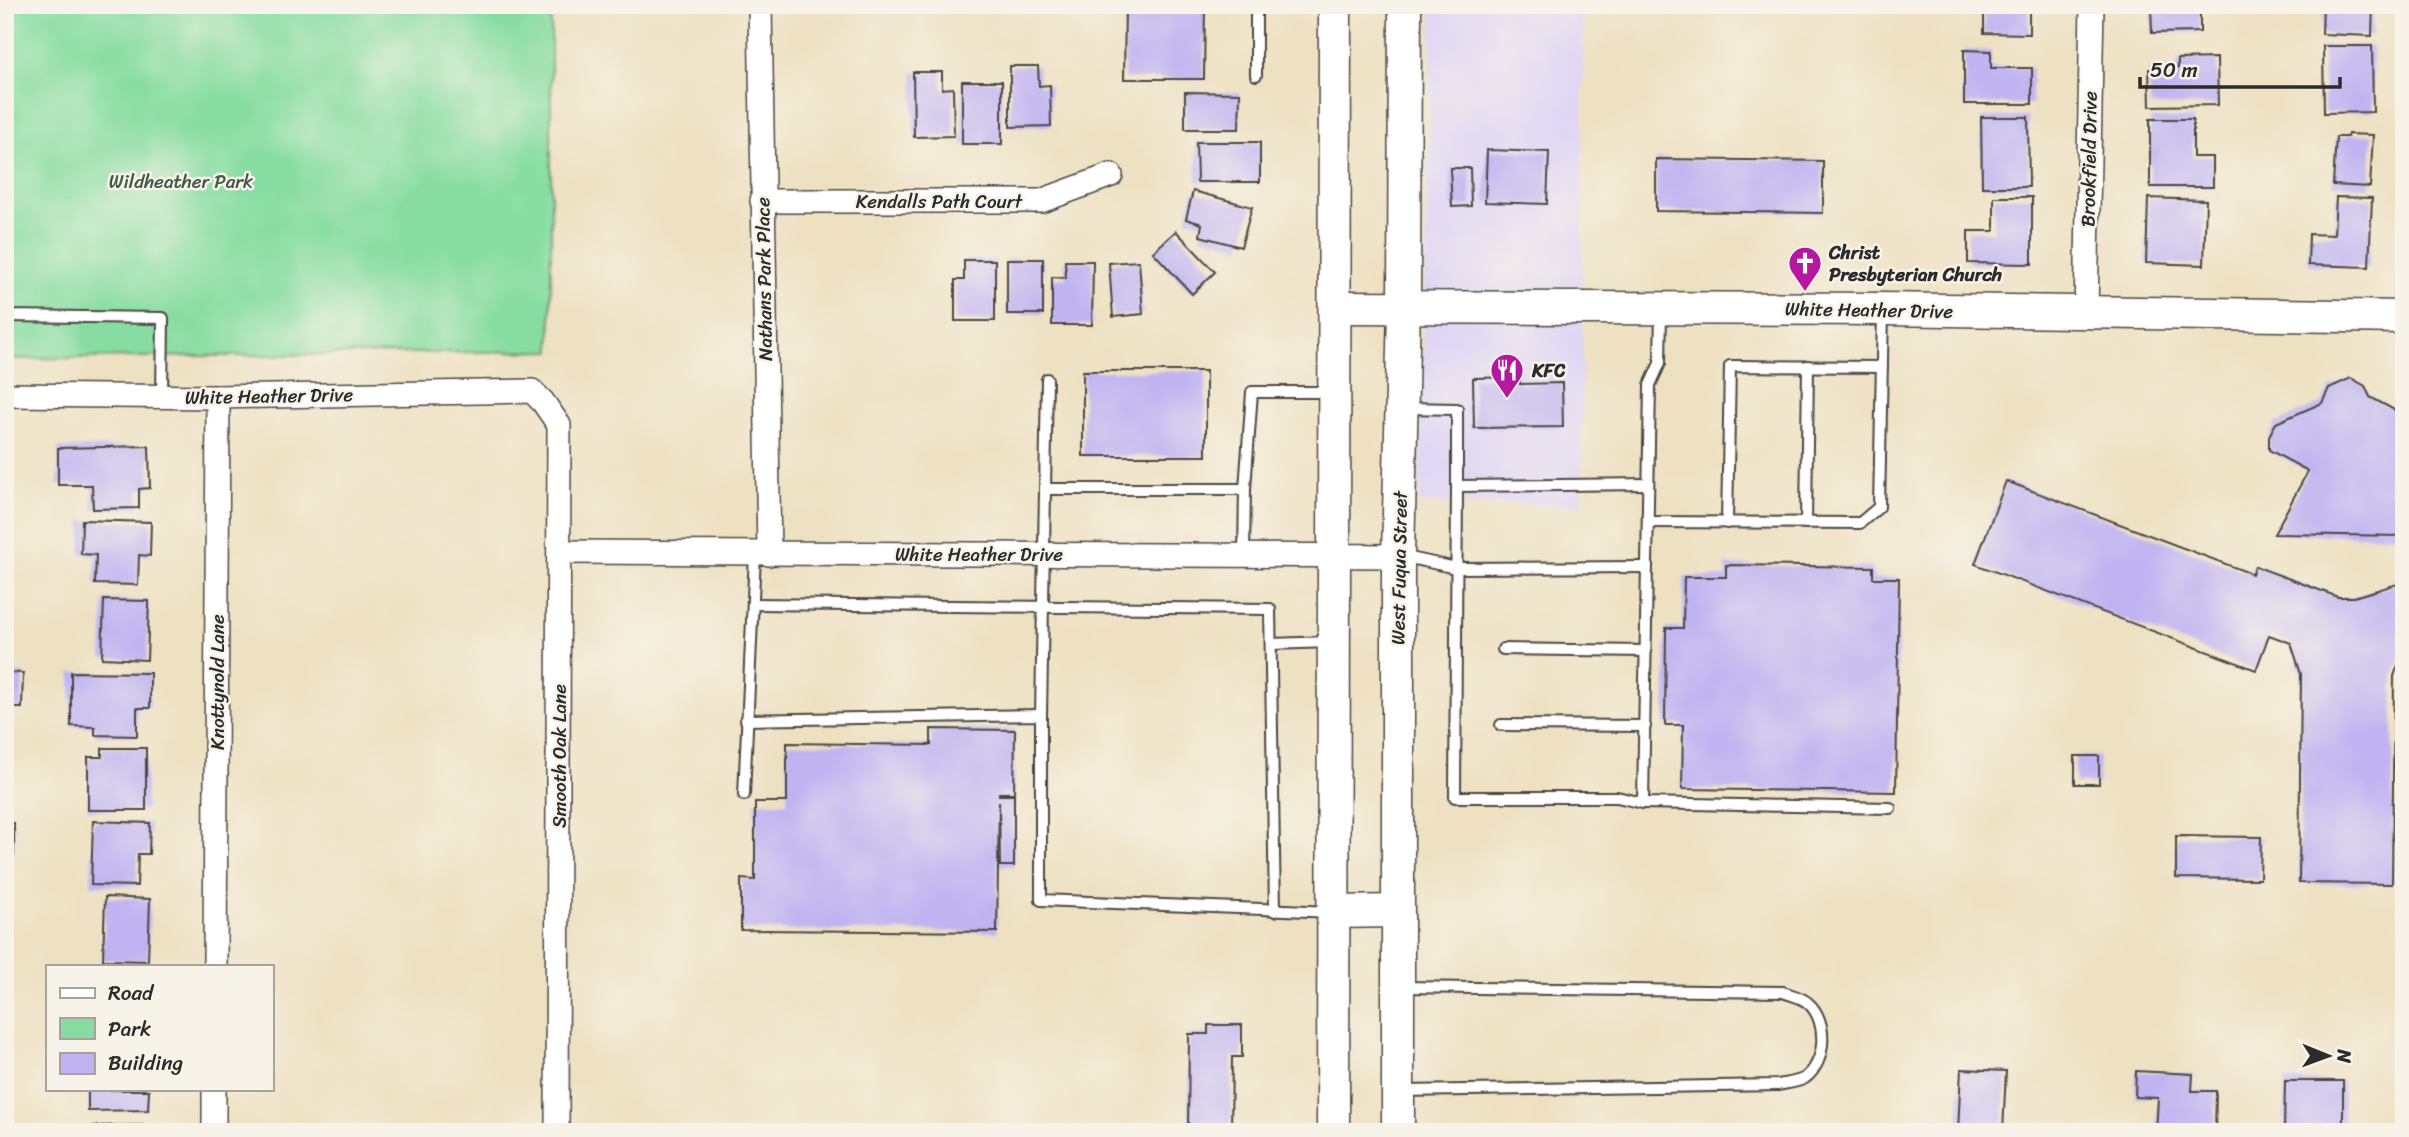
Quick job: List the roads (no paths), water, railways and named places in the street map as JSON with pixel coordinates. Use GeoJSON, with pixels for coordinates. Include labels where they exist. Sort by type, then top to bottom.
{"type":"FeatureCollection","features":[{"type":"Feature","properties":{"kind":"main road"},"geometry":{"type":"LineString","coordinates":[[1333,1132],[1335,5]]}},
{"type":"Feature","properties":{"kind":"main road","name":"West Fuqua Street"},"geometry":{"type":"LineString","coordinates":[[1398,1132],[1398,556],[1404,306],[1405,5]]}},
{"type":"Feature","properties":{"kind":"main road","name":"White Heather Drive"},"geometry":{"type":"LineString","coordinates":[[1335,307],[1883,309],[2404,317]]}},
{"type":"Feature","properties":{"kind":"main road"},"geometry":{"type":"LineString","coordinates":[[1333,912],[1397,911]]}},
{"type":"Feature","properties":{"kind":"street","name":"Nathans Park Place"},"geometry":{"type":"LineString","coordinates":[[760,5],[762,554]]}},
{"type":"Feature","properties":{"kind":"street","name":"Brookfield Drive"},"geometry":{"type":"LineString","coordinates":[[2086,314],[2092,5]]}},
{"type":"Feature","properties":{"kind":"street","name":"Kendalls Path Court"},"geometry":{"type":"LineString","coordinates":[[762,201],[1041,201],[1111,175]]}},
{"type":"Feature","properties":{"kind":"street","name":"White Heather Drive"},"geometry":{"type":"LineString","coordinates":[[5,395],[218,397],[532,391]]}},
{"type":"Feature","properties":{"kind":"street","name":"Smooth Oak Lane"},"geometry":{"type":"LineString","coordinates":[[532,391],[544,402],[559,425],[556,1132]]}},
{"type":"Feature","properties":{"kind":"street","name":"Knottynold Lane"},"geometry":{"type":"LineString","coordinates":[[215,965],[218,397]]}},
{"type":"Feature","properties":{"kind":"street","name":"White Heather Drive"},"geometry":{"type":"LineString","coordinates":[[560,552],[1398,556]]}},
{"type":"Feature","properties":{"kind":"street"},"geometry":{"type":"LineString","coordinates":[[214,1092],[214,1132]]}},
{"type":"Feature","properties":{"kind":"lane"},"geometry":{"type":"LineString","coordinates":[[1256,5],[1256,75]]}},
{"type":"Feature","properties":{"kind":"lane"},"geometry":{"type":"LineString","coordinates":[[1643,803],[1650,385],[1660,363],[1661,309]]}},
{"type":"Feature","properties":{"kind":"lane"},"geometry":{"type":"LineString","coordinates":[[1648,522],[1860,523],[1879,507],[1883,309]]}},
{"type":"Feature","properties":{"kind":"lane"},"geometry":{"type":"LineString","coordinates":[[5,316],[163,318],[162,397]]}},
{"type":"Feature","properties":{"kind":"lane"},"geometry":{"type":"LineString","coordinates":[[1727,523],[1730,366],[1882,367]]}},
{"type":"Feature","properties":{"kind":"lane"},"geometry":{"type":"LineString","coordinates":[[1806,523],[1808,366]]}},
{"type":"Feature","properties":{"kind":"lane"},"geometry":{"type":"LineString","coordinates":[[1046,379],[1041,900],[1333,912]]}},
{"type":"Feature","properties":{"kind":"lane"},"geometry":{"type":"LineString","coordinates":[[1244,555],[1245,489],[1252,392],[1334,391]]}},
{"type":"Feature","properties":{"kind":"lane"},"geometry":{"type":"LineString","coordinates":[[1402,408],[1457,410],[1455,797],[1617,797],[1643,803],[1890,808]]}},
{"type":"Feature","properties":{"kind":"lane"},"geometry":{"type":"LineString","coordinates":[[1457,486],[1648,484]]}},
{"type":"Feature","properties":{"kind":"lane"},"geometry":{"type":"LineString","coordinates":[[1045,489],[1245,489]]}},
{"type":"Feature","properties":{"kind":"lane"},"geometry":{"type":"LineString","coordinates":[[744,795],[753,604],[762,554]]}},
{"type":"Feature","properties":{"kind":"lane"},"geometry":{"type":"LineString","coordinates":[[1398,556],[1456,568],[1647,567]]}},
{"type":"Feature","properties":{"kind":"lane"},"geometry":{"type":"LineString","coordinates":[[753,604],[1270,609],[1275,911]]}},
{"type":"Feature","properties":{"kind":"lane"},"geometry":{"type":"LineString","coordinates":[[1271,644],[1333,642]]}},
{"type":"Feature","properties":{"kind":"lane"},"geometry":{"type":"LineString","coordinates":[[1503,649],[1646,651]]}},
{"type":"Feature","properties":{"kind":"lane"},"geometry":{"type":"LineString","coordinates":[[746,720],[1041,715]]}},
{"type":"Feature","properties":{"kind":"lane"},"geometry":{"type":"LineString","coordinates":[[1501,725],[1645,726]]}},
{"type":"Feature","properties":{"kind":"lane"},"geometry":{"type":"LineString","coordinates":[[1398,987],[1783,992],[1807,1001],[1820,1017],[1822,1039],[1820,1060],[1804,1079],[1778,1085],[1398,1091]]}},
{"type":"Feature","properties":{"kind":"place","name":"Christ Presbyterian Church"},"geometry":{"type":"Point","coordinates":[1805,293]}},
{"type":"Feature","properties":{"kind":"place","name":"KFC"},"geometry":{"type":"Point","coordinates":[1507,400]}},
{"type":"Feature","properties":{"kind":"park label","name":"Wildheather Park"},"geometry":{"type":"Point","coordinates":[181,181]}}]}
